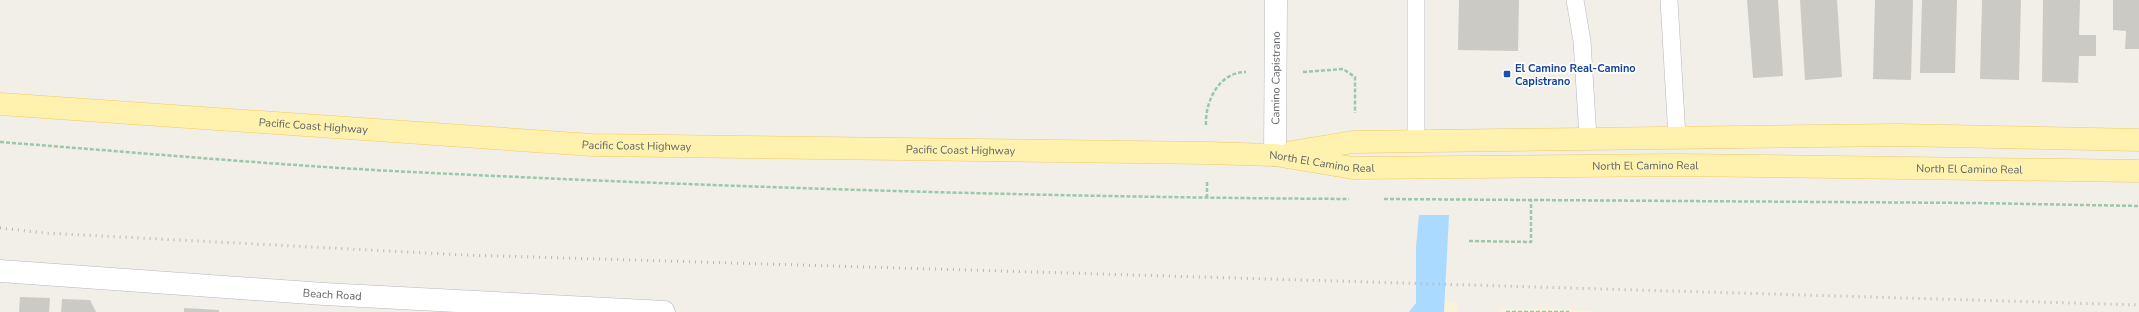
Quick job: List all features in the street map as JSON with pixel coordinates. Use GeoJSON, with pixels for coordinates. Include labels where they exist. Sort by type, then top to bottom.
{"type":"FeatureCollection","features":[{"type":"Feature","properties":{"kind":"main road","name":"Pacific Coast Highway"},"geometry":{"type":"LineString","coordinates":[[0,104],[592,145],[1275,156]]}},
{"type":"Feature","properties":{"kind":"main road","name":"North El Camino Real"},"geometry":{"type":"LineString","coordinates":[[1275,156],[1353,142],[1898,135],[2139,140]]}},
{"type":"Feature","properties":{"kind":"main road","name":"North El Camino Real"},"geometry":{"type":"LineString","coordinates":[[1275,156],[1353,168],[1678,165],[2139,171]]}},
{"type":"Feature","properties":{"kind":"street","name":"Camino Capistrano"},"geometry":{"type":"LineString","coordinates":[[1275,156],[1276,0]]}},
{"type":"Feature","properties":{"kind":"street","name":"Beach Road"},"geometry":{"type":"LineString","coordinates":[[0,271],[324,294],[664,312]]}},
{"type":"Feature","properties":{"kind":"lane"},"geometry":{"type":"LineString","coordinates":[[1416,0],[1416,141]]}},
{"type":"Feature","properties":{"kind":"lane"},"geometry":{"type":"LineString","coordinates":[[1575,0],[1582,41],[1588,138]]}},
{"type":"Feature","properties":{"kind":"lane"},"geometry":{"type":"LineString","coordinates":[[1669,0],[1677,137]]}},
{"type":"Feature","properties":{"kind":"path"},"geometry":{"type":"LineString","coordinates":[[1312,72],[1343,69],[1355,77],[1356,109]]}},
{"type":"Feature","properties":{"kind":"path"},"geometry":{"type":"LineString","coordinates":[[1206,117],[1212,94],[1218,86],[1237,72]]}},
{"type":"Feature","properties":{"kind":"path"},"geometry":{"type":"LineString","coordinates":[[0,142],[397,171],[844,190],[1048,196],[1351,199]]}},
{"type":"Feature","properties":{"kind":"path"},"geometry":{"type":"LineString","coordinates":[[1382,199],[1968,203],[2139,206]]}},
{"type":"Feature","properties":{"kind":"path"},"geometry":{"type":"LineString","coordinates":[[1469,241],[1531,242],[1531,200]]}},
{"type":"Feature","properties":{"kind":"path"},"geometry":{"type":"LineString","coordinates":[[1506,312],[1569,312]]}},
{"type":"Feature","properties":{"kind":"sand"},"geometry":{"type":"Polygon","coordinates":[[[1444,302],[1458,302],[1457,312],[1444,312],[1444,302]]]}},
{"type":"Feature","properties":{"kind":"sand"},"geometry":{"type":"Polygon","coordinates":[[[1548,308],[1602,312],[1500,312],[1500,309],[1548,308]]]}},
{"type":"Feature","properties":{"kind":"water"},"geometry":{"type":"Polygon","coordinates":[[[1419,215],[1449,215],[1444,312],[1409,312],[1416,303],[1416,247],[1419,215]]]}},
{"type":"Feature","properties":{"kind":"building"},"geometry":{"type":"Polygon","coordinates":[[[1459,0],[1519,0],[1518,51],[1458,50],[1459,0]]]}},
{"type":"Feature","properties":{"kind":"building"},"geometry":{"type":"Polygon","coordinates":[[[1747,0],[1778,0],[1783,76],[1753,78],[1747,0]]]}},
{"type":"Feature","properties":{"kind":"building"},"geometry":{"type":"Polygon","coordinates":[[[1800,0],[1837,0],[1842,77],[1805,80],[1800,0]]]}},
{"type":"Feature","properties":{"kind":"building"},"geometry":{"type":"Polygon","coordinates":[[[1875,0],[1913,0],[1911,80],[1873,79],[1875,0]]]}},
{"type":"Feature","properties":{"kind":"building"},"geometry":{"type":"Polygon","coordinates":[[[1922,0],[1957,0],[1955,73],[1920,73],[1922,0]]]}},
{"type":"Feature","properties":{"kind":"building"},"geometry":{"type":"Polygon","coordinates":[[[1982,0],[2021,0],[2019,80],[1980,79],[1982,0]]]}},
{"type":"Feature","properties":{"kind":"building"},"geometry":{"type":"Polygon","coordinates":[[[2043,0],[2080,0],[2079,35],[2096,35],[2096,56],[2079,56],[2078,83],[2042,82],[2043,0]]]}},
{"type":"Feature","properties":{"kind":"building"},"geometry":{"type":"Polygon","coordinates":[[[2113,0],[2139,0],[2139,49],[2125,49],[2126,31],[2113,30],[2113,0]]]}},
{"type":"Feature","properties":{"kind":"building"},"geometry":{"type":"Polygon","coordinates":[[[20,297],[50,298],[49,312],[19,312],[20,297]]]}},
{"type":"Feature","properties":{"kind":"building"},"geometry":{"type":"Polygon","coordinates":[[[62,299],[90,300],[96,312],[61,312],[62,299]]]}},
{"type":"Feature","properties":{"kind":"building"},"geometry":{"type":"Polygon","coordinates":[[[184,308],[219,310],[219,312],[184,312],[184,308]]]}},
{"type":"Feature","properties":{"kind":"railway"},"geometry":{"type":"LineString","coordinates":[[0,228],[45,233],[465,255],[2139,305]]}},
{"type":"Feature","properties":{"kind":"place","name":"El Camino Real-Camino Capistrano"},"geometry":{"type":"Point","coordinates":[1507,74]}}]}
